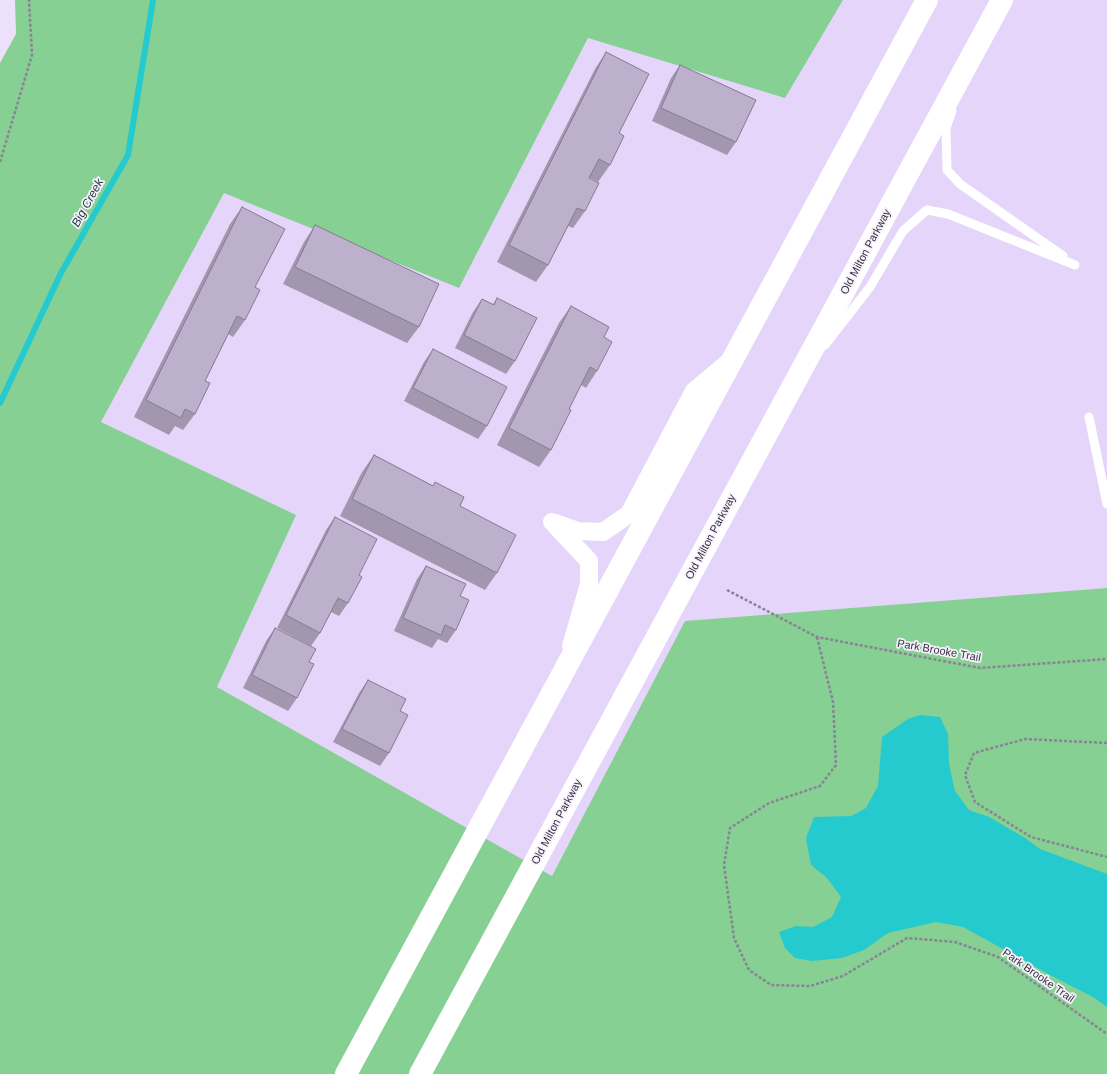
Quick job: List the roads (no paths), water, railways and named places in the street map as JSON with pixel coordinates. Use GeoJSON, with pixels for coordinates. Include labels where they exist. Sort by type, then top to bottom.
{"type":"FeatureCollection","features":[{"type":"Feature","properties":{"kind":"highway"},"geometry":{"type":"LineString","coordinates":[[346,1074],[927,0]]}},
{"type":"Feature","properties":{"kind":"highway","name":"Old Milton Parkway"},"geometry":{"type":"LineString","coordinates":[[420,1074],[1002,0]]}},
{"type":"Feature","properties":{"kind":"street"},"geometry":{"type":"LineString","coordinates":[[564,670],[589,584],[589,561],[552,522],[578,532],[603,532],[629,514],[694,391],[733,358]]}},
{"type":"Feature","properties":{"kind":"lane"},"geometry":{"type":"LineString","coordinates":[[790,391],[870,287],[903,231],[927,210],[948,214],[1075,265],[960,184],[947,170],[946,128],[970,60]]}},
{"type":"Feature","properties":{"kind":"lane"},"geometry":{"type":"LineString","coordinates":[[1089,417],[1107,504]]}},
{"type":"Feature","properties":{"kind":"waterway","name":"Big Creek"},"geometry":{"type":"LineString","coordinates":[[0,403],[61,273],[128,155],[153,0]]}}]}
